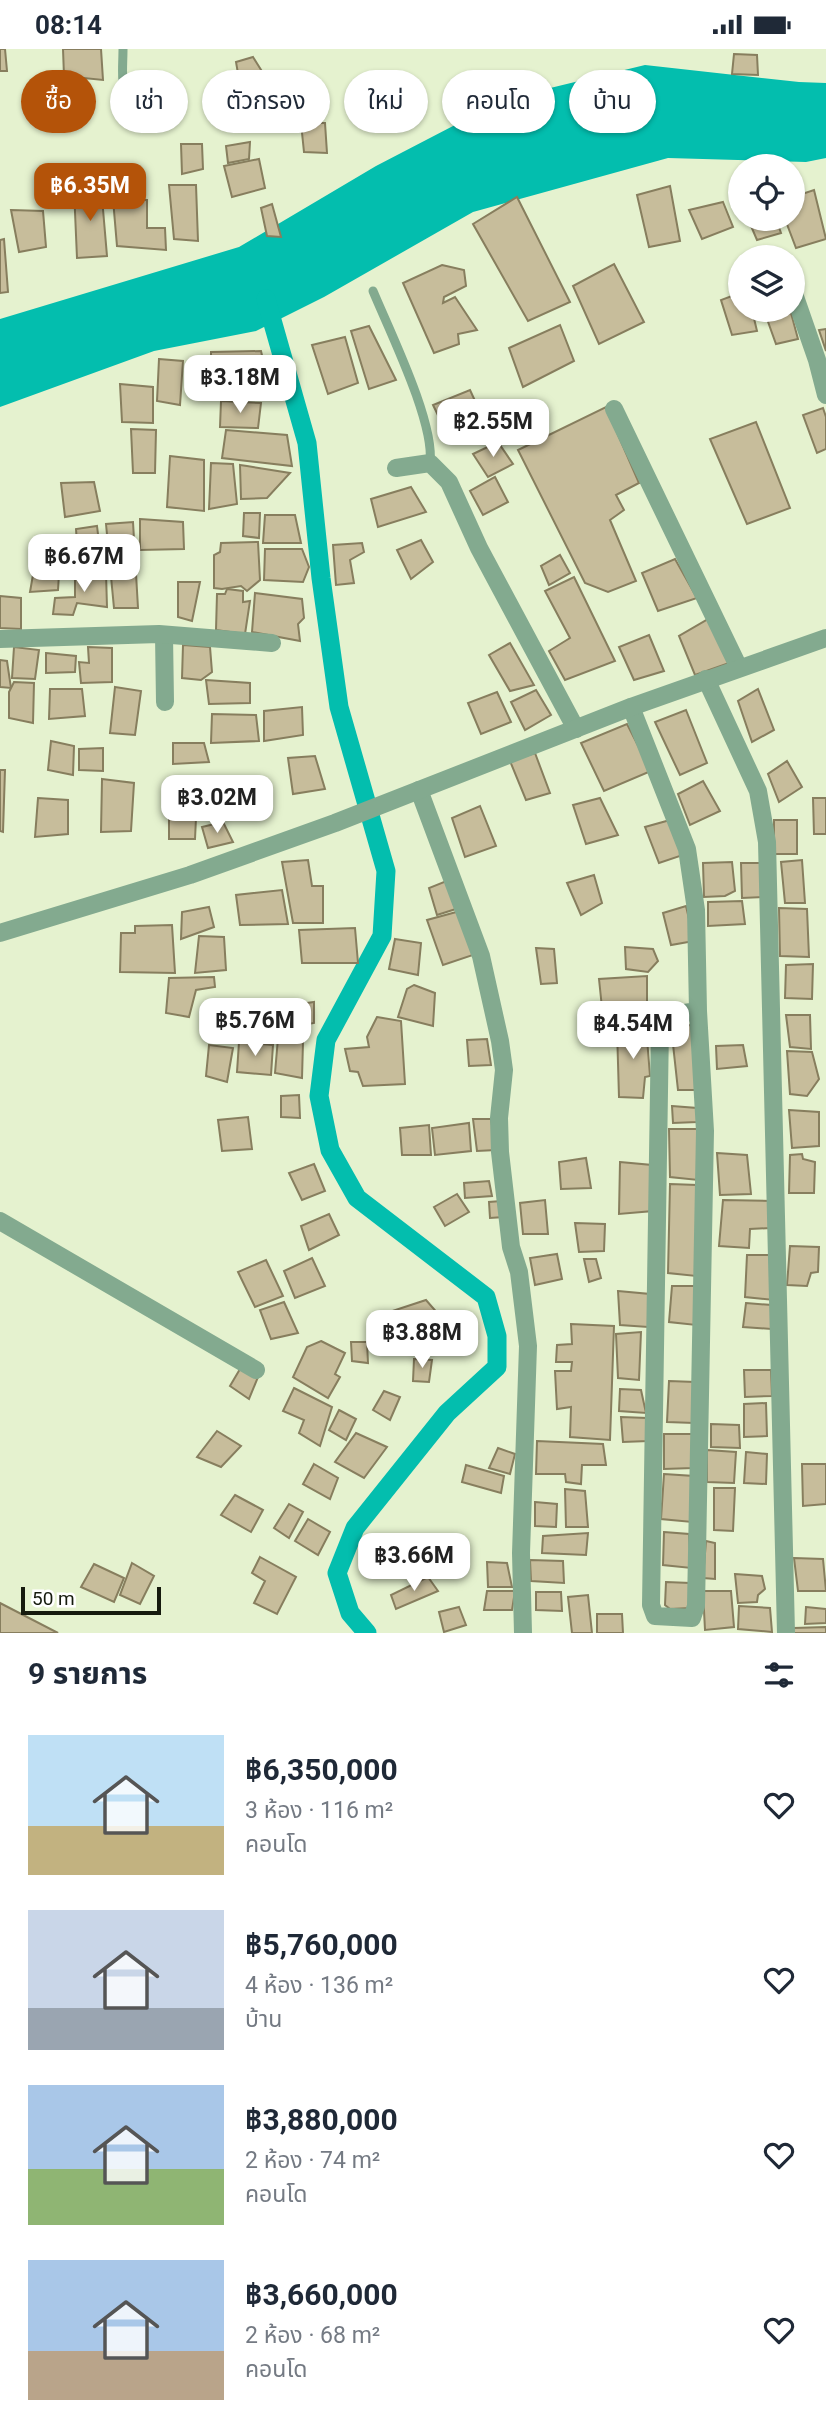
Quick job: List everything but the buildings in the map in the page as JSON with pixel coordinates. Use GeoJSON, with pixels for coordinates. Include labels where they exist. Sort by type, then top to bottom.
{"type":"FeatureCollection","features":[{"type":"Feature","properties":{"kind":"street"},"geometry":{"type":"LineString","coordinates":[[804,322],[826,395]]}},
{"type":"Feature","properties":{"kind":"street"},"geometry":{"type":"LineString","coordinates":[[614,408],[739,668]]}},
{"type":"Feature","properties":{"kind":"street"},"geometry":{"type":"LineString","coordinates":[[396,468],[430,463],[449,482],[479,548],[576,729]]}},
{"type":"Feature","properties":{"kind":"street"},"geometry":{"type":"LineString","coordinates":[[0,639],[164,635],[272,643]]}},
{"type":"Feature","properties":{"kind":"street"},"geometry":{"type":"LineString","coordinates":[[164,635],[165,702]]}},
{"type":"Feature","properties":{"kind":"street"},"geometry":{"type":"LineString","coordinates":[[0,933],[190,875],[335,823],[706,679],[826,638]]}},
{"type":"Feature","properties":{"kind":"street"},"geometry":{"type":"LineString","coordinates":[[706,679],[758,791],[767,842],[786,1633]]}},
{"type":"Feature","properties":{"kind":"street"},"geometry":{"type":"LineString","coordinates":[[631,708],[687,849],[696,911],[705,1131],[696,1606],[692,1618],[656,1616],[651,1605],[660,1027],[664,1016],[698,1011]]}},
{"type":"Feature","properties":{"kind":"street"},"geometry":{"type":"LineString","coordinates":[[416,791],[481,956],[504,1070],[499,1118],[500,1152],[511,1247],[519,1272],[528,1346],[521,1553],[523,1633]]}},
{"type":"Feature","properties":{"kind":"street"},"geometry":{"type":"LineString","coordinates":[[0,1221],[256,1370]]}},
{"type":"Feature","properties":{"kind":"lane"},"geometry":{"type":"LineString","coordinates":[[123,49],[123,70]]}},
{"type":"Feature","properties":{"kind":"lane"},"geometry":{"type":"LineString","coordinates":[[373,291],[412,385],[432,448],[430,463]]}},
{"type":"Feature","properties":{"kind":"water"},"geometry":{"type":"Polygon","coordinates":[[[645,65],[826,83],[826,158],[805,162],[805,154],[728,154],[728,160],[668,158],[473,212],[324,297],[256,331],[154,351],[0,407],[0,319],[239,247],[376,166],[442,132],[555,133],[555,87],[569,83],[569,133],[656,133],[656,70],[624,70],[645,65]]]}},
{"type":"Feature","properties":{"kind":"waterway"},"geometry":{"type":"LineString","coordinates":[[266,299],[307,443],[321,578],[339,707],[386,871],[382,936],[326,1040],[319,1096],[330,1150],[357,1198],[486,1297],[497,1336],[497,1367],[447,1413],[355,1528],[337,1573],[350,1613],[367,1633]]}}]}
